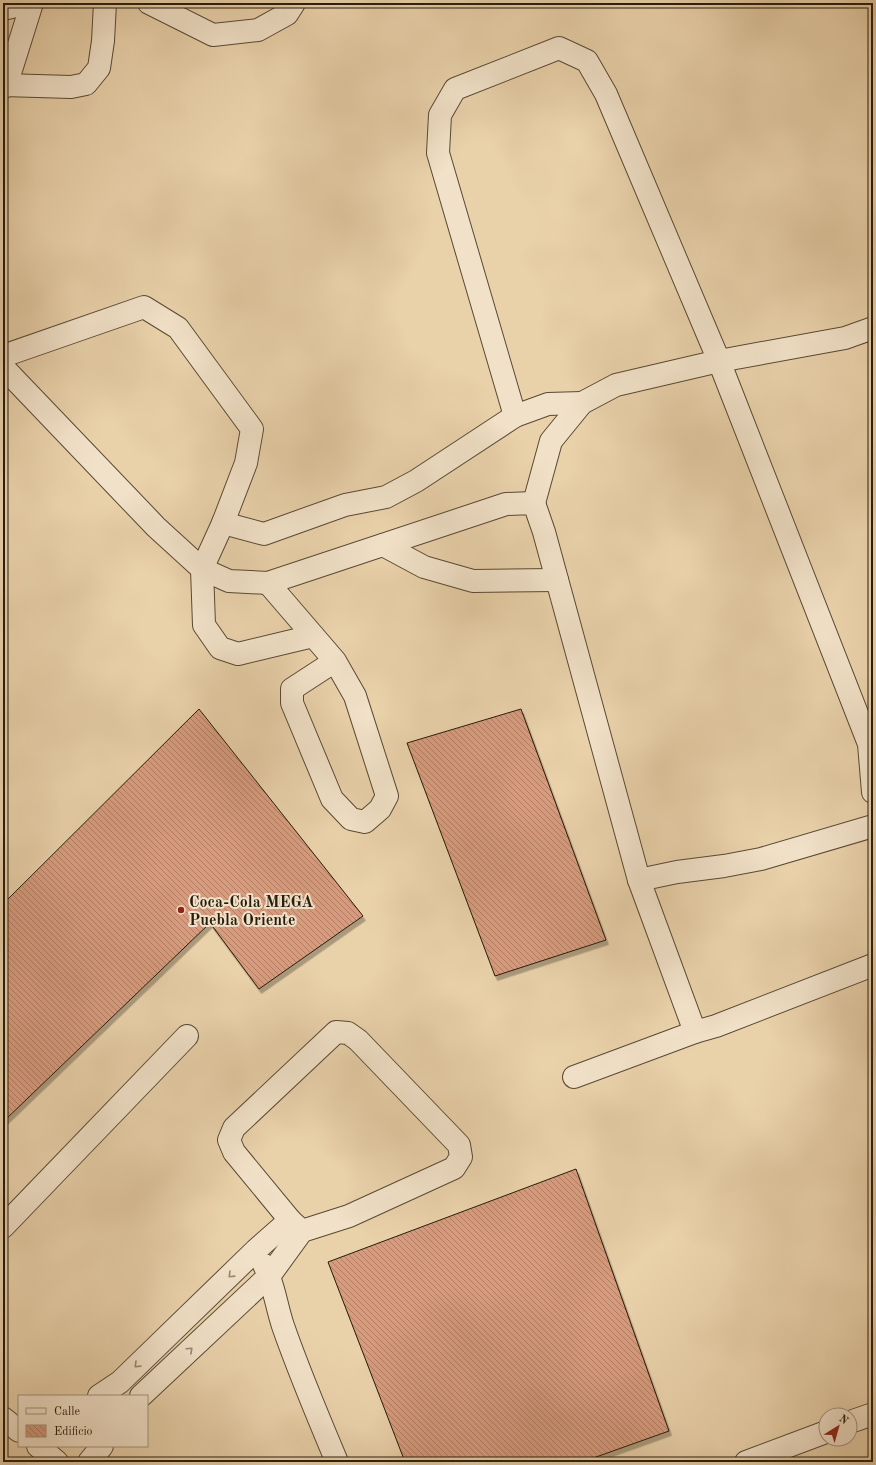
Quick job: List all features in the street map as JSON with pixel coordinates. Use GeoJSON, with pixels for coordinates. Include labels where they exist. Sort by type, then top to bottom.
{"type":"FeatureCollection","features":[{"type":"Feature","properties":{"kind":"street"},"geometry":{"type":"LineString","coordinates":[[3,9],[29,3]]}},
{"type":"Feature","properties":{"kind":"street"},"geometry":{"type":"LineString","coordinates":[[32,3],[5,85],[71,87],[86,84],[99,68],[103,41],[105,3]]}},
{"type":"Feature","properties":{"kind":"street"},"geometry":{"type":"LineString","coordinates":[[149,3],[213,35],[258,30],[287,14],[294,3]]}},
{"type":"Feature","properties":{"kind":"street"},"geometry":{"type":"LineString","coordinates":[[514,416],[438,153],[440,115],[455,89],[558,48],[587,61],[606,94],[719,361],[868,744],[873,792]]}},
{"type":"Feature","properties":{"kind":"street"},"geometry":{"type":"LineString","coordinates":[[3,356],[144,307],[178,328],[252,429],[246,464],[223,523],[202,569],[204,625],[220,648],[238,654],[313,636]]}},
{"type":"Feature","properties":{"kind":"street"},"geometry":{"type":"LineString","coordinates":[[695,1032],[639,880],[544,532],[534,504],[550,441],[582,403],[616,384],[719,361],[845,338],[873,328]]}},
{"type":"Feature","properties":{"kind":"street"},"geometry":{"type":"LineString","coordinates":[[3,367],[156,527],[202,569],[229,581],[268,583],[506,504],[534,504]]}},
{"type":"Feature","properties":{"kind":"street"},"geometry":{"type":"LineString","coordinates":[[223,523],[264,534],[346,505],[386,497],[416,481],[514,416],[548,404],[582,403]]}},
{"type":"Feature","properties":{"kind":"street"},"geometry":{"type":"LineString","coordinates":[[383,545],[424,567],[473,581],[557,580]]}},
{"type":"Feature","properties":{"kind":"street"},"geometry":{"type":"LineString","coordinates":[[268,583],[335,661],[355,696],[387,796],[380,809],[365,822],[351,819],[332,799],[292,703],[292,689],[335,661]]}},
{"type":"Feature","properties":{"kind":"street"},"geometry":{"type":"LineString","coordinates":[[639,880],[677,872],[724,866],[761,859],[873,826]]}},
{"type":"Feature","properties":{"kind":"street"},"geometry":{"type":"LineString","coordinates":[[574,1076],[695,1032],[716,1026],[873,966]]}},
{"type":"Feature","properties":{"kind":"street"},"geometry":{"type":"LineString","coordinates":[[100,1395],[120,1382],[256,1250],[296,1225],[349,1216],[454,1168],[460,1157],[459,1145],[358,1040],[348,1033],[336,1032],[234,1128],[229,1140],[234,1152],[296,1225]]}},
{"type":"Feature","properties":{"kind":"street"},"geometry":{"type":"LineString","coordinates":[[3,1227],[187,1036]]}},
{"type":"Feature","properties":{"kind":"street"},"geometry":{"type":"LineString","coordinates":[[141,1395],[270,1275],[296,1225]]}},
{"type":"Feature","properties":{"kind":"street"},"geometry":{"type":"LineString","coordinates":[[256,1250],[270,1275],[283,1324],[310,1397],[337,1462]]}},
{"type":"Feature","properties":{"kind":"street"},"geometry":{"type":"LineString","coordinates":[[858,1419],[873,1414]]}},
{"type":"Feature","properties":{"kind":"street"},"geometry":{"type":"LineString","coordinates":[[3,1418],[18,1418]]}},
{"type":"Feature","properties":{"kind":"street"},"geometry":{"type":"LineString","coordinates":[[3,1418],[18,1430]]}},
{"type":"Feature","properties":{"kind":"street"},"geometry":{"type":"LineString","coordinates":[[746,1462],[818,1435]]}},
{"type":"Feature","properties":{"kind":"street"},"geometry":{"type":"LineString","coordinates":[[39,1447],[57,1462]]}},
{"type":"Feature","properties":{"kind":"street"},"geometry":{"type":"LineString","coordinates":[[89,1462],[101,1447]]}},
{"type":"Feature","properties":{"kind":"building","name":"Coca-Cola MEGA Puebla Oriente"},"geometry":{"type":"Polygon","coordinates":[[[199,709],[363,916],[259,989],[210,923],[3,1122],[3,904],[199,709]]]}},
{"type":"Feature","properties":{"kind":"building"},"geometry":{"type":"Polygon","coordinates":[[[521,709],[606,940],[495,976],[407,743],[521,709]]]}},
{"type":"Feature","properties":{"kind":"building"},"geometry":{"type":"Polygon","coordinates":[[[576,1169],[669,1431],[582,1462],[405,1462],[328,1262],[576,1169]]]}},
{"type":"Feature","properties":{"kind":"place","name":"Coca-Cola MEGA Puebla Oriente"},"geometry":{"type":"Point","coordinates":[181,910]}}]}
